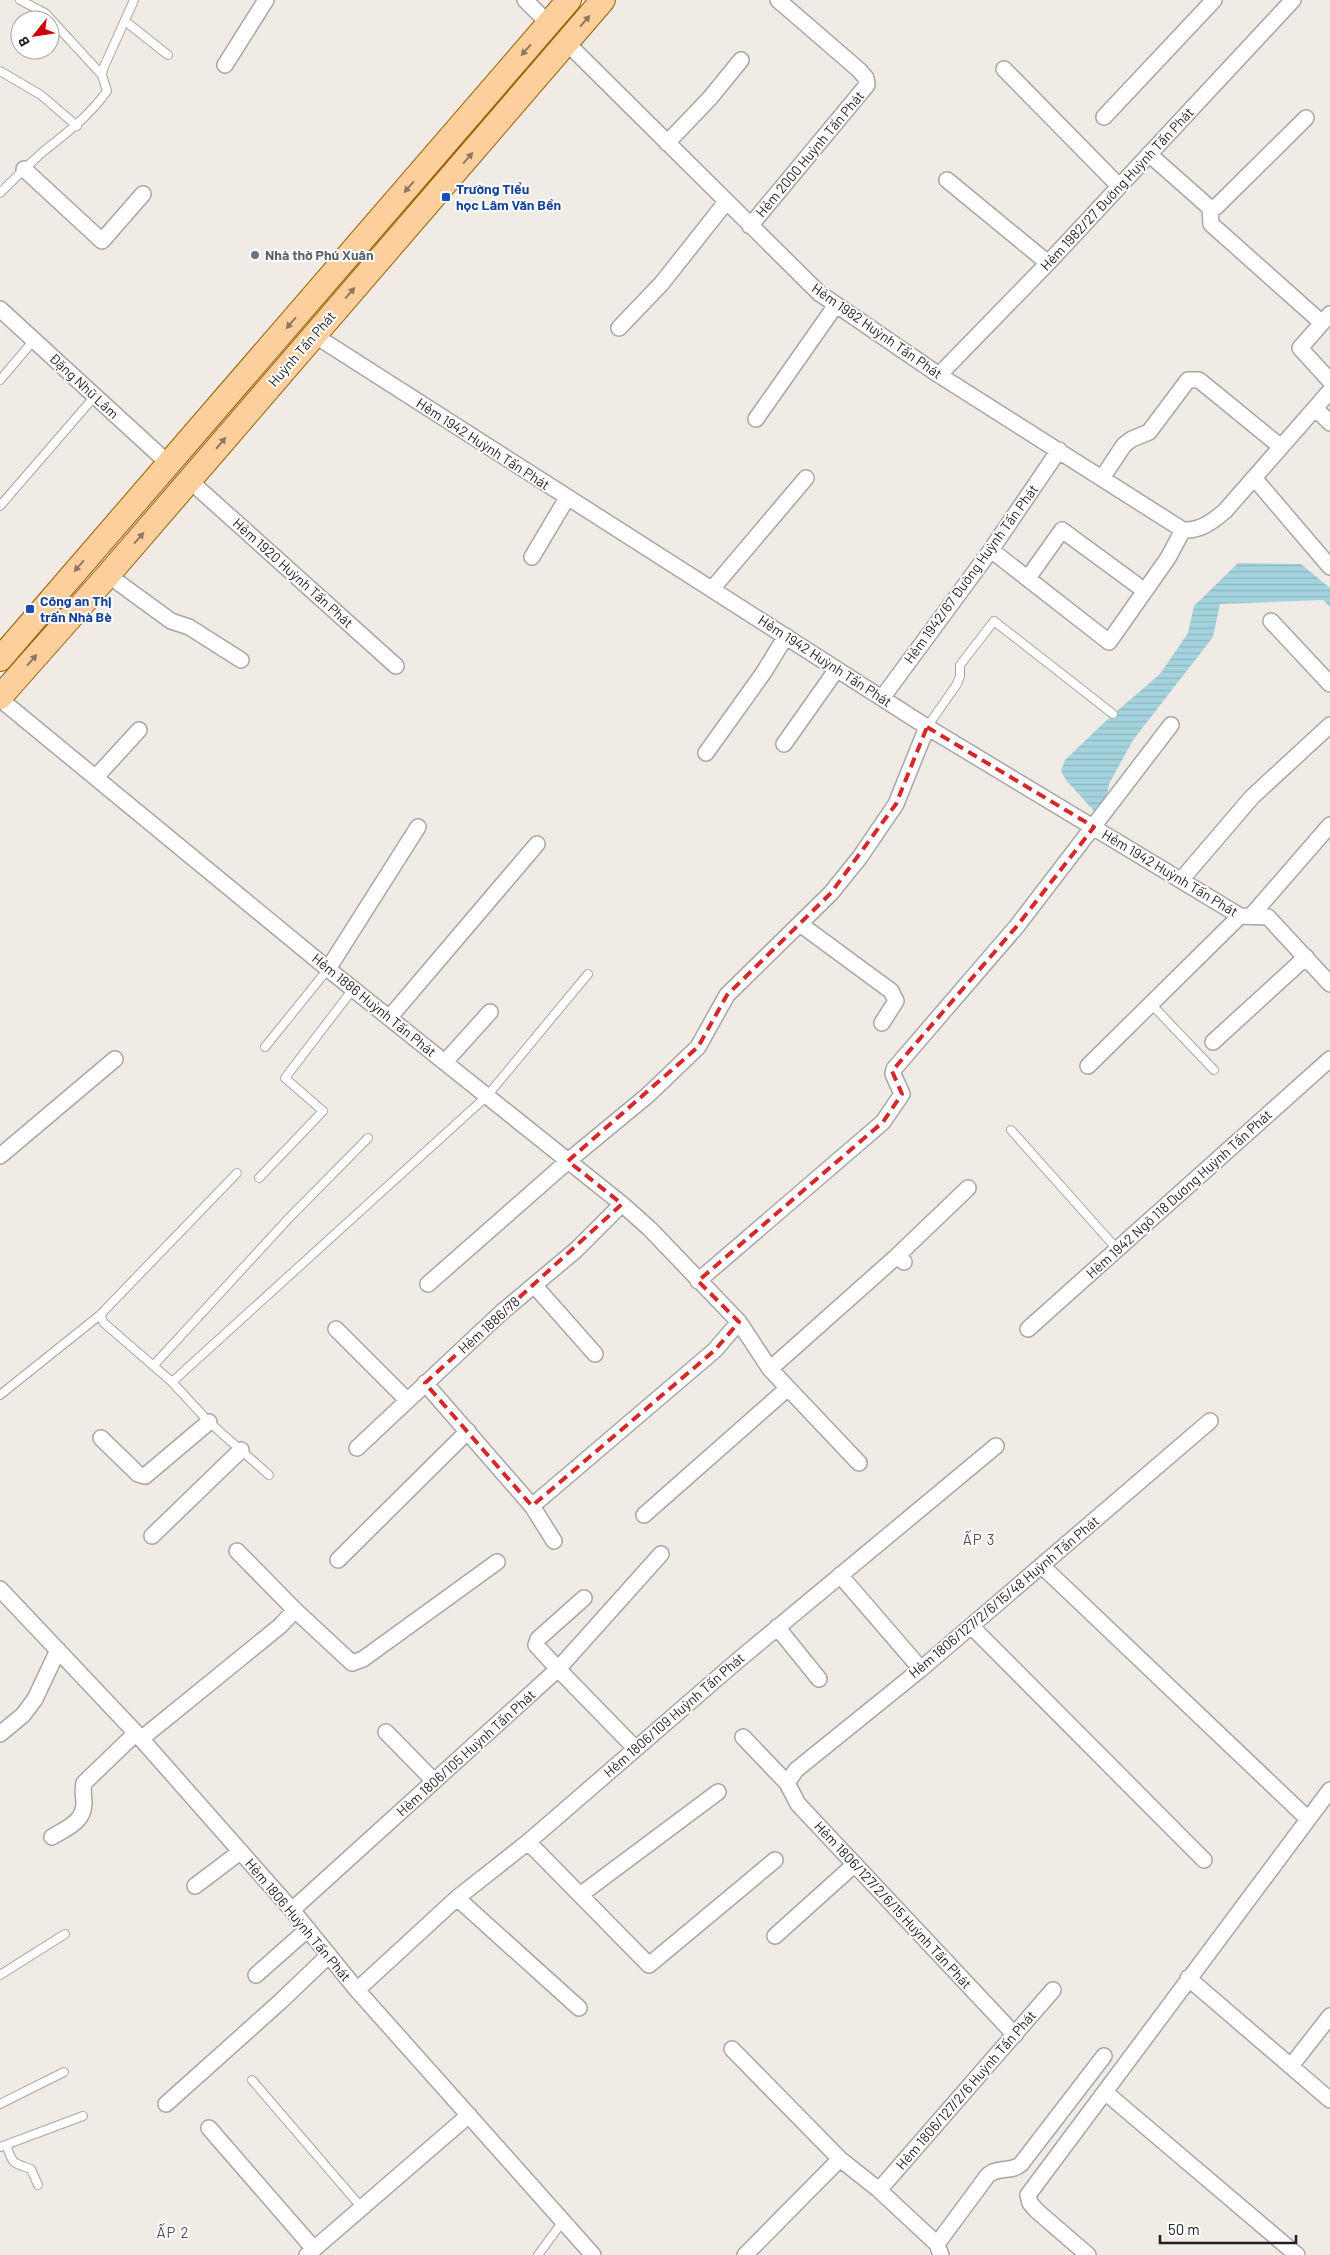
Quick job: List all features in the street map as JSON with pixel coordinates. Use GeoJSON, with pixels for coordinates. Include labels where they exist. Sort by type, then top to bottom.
{"type":"FeatureCollection","features":[{"type":"Feature","properties":{"kind":"main road","name":"Huỳnh Tấn Phát"},"geometry":{"type":"LineString","coordinates":[[0,659],[569,0]]}},
{"type":"Feature","properties":{"kind":"main road","name":"Huỳnh Tấn Phát"},"geometry":{"type":"LineString","coordinates":[[0,698],[603,0]]}},
{"type":"Feature","properties":{"kind":"main road"},"geometry":{"type":"LineString","coordinates":[[168,463],[189,480]]}},
{"type":"Feature","properties":{"kind":"street"},"geometry":{"type":"LineString","coordinates":[[225,65],[266,0]]}},
{"type":"Feature","properties":{"kind":"street"},"geometry":{"type":"LineString","coordinates":[[525,0],[549,24]]}},
{"type":"Feature","properties":{"kind":"street","name":"Hẻm 2000 Huỳnh Tấn Phát"},"geometry":{"type":"LineString","coordinates":[[750,226],[867,85],[866,78],[859,70],[778,0]]}},
{"type":"Feature","properties":{"kind":"street"},"geometry":{"type":"LineString","coordinates":[[1104,117],[1214,0]]}},
{"type":"Feature","properties":{"kind":"street","name":"Hẻm 1982/27 Đường Huỳnh Tấn Phát"},"geometry":{"type":"LineString","coordinates":[[939,375],[1048,263],[1293,0]]}},
{"type":"Feature","properties":{"kind":"street","name":"Hẻm 1982 Huỳnh Tấn Phát"},"geometry":{"type":"LineString","coordinates":[[566,42],[818,293],[939,375],[1183,530]]}},
{"type":"Feature","properties":{"kind":"street"},"geometry":{"type":"LineString","coordinates":[[667,143],[710,98],[741,60]]}},
{"type":"Feature","properties":{"kind":"street"},"geometry":{"type":"LineString","coordinates":[[1004,69],[1119,186]]}},
{"type":"Feature","properties":{"kind":"street"},"geometry":{"type":"LineString","coordinates":[[1210,208],[1220,205],[1306,118]]}},
{"type":"Feature","properties":{"kind":"street"},"geometry":{"type":"LineString","coordinates":[[1149,154],[1210,208],[1211,224],[1326,318],[1300,348],[1330,381]]}},
{"type":"Feature","properties":{"kind":"street"},"geometry":{"type":"LineString","coordinates":[[24,169],[102,242],[143,194]]}},
{"type":"Feature","properties":{"kind":"street"},"geometry":{"type":"LineString","coordinates":[[947,180],[1048,263]]}},
{"type":"Feature","properties":{"kind":"street"},"geometry":{"type":"LineString","coordinates":[[619,328],[662,283],[726,202]]}},
{"type":"Feature","properties":{"kind":"street"},"geometry":{"type":"LineString","coordinates":[[756,419],[836,305]]}},
{"type":"Feature","properties":{"kind":"street","name":"Đặng Nhữ Lâm"},"geometry":{"type":"LineString","coordinates":[[0,309],[168,463]]}},
{"type":"Feature","properties":{"kind":"street","name":"Hẻm 1942 Huỳnh Tấn Phát"},"geometry":{"type":"LineString","coordinates":[[314,334],[567,498],[927,727],[1181,880],[1245,916],[1268,917],[1330,984]]}},
{"type":"Feature","properties":{"kind":"street"},"geometry":{"type":"LineString","coordinates":[[1102,478],[1124,445],[1148,432],[1188,380],[1198,380],[1281,447]]}},
{"type":"Feature","properties":{"kind":"street"},"geometry":{"type":"LineString","coordinates":[[990,550],[1109,642],[1168,558],[1183,530],[1193,530],[1210,523],[1225,511],[1255,479],[1330,391]]}},
{"type":"Feature","properties":{"kind":"street"},"geometry":{"type":"LineString","coordinates":[[1314,408],[1330,423]]}},
{"type":"Feature","properties":{"kind":"street","name":"Hẻm 1942/67 Đường Huỳnh Tấn Phát"},"geometry":{"type":"LineString","coordinates":[[882,698],[990,550],[1059,450]]}},
{"type":"Feature","properties":{"kind":"street"},"geometry":{"type":"LineString","coordinates":[[712,589],[806,478]]}},
{"type":"Feature","properties":{"kind":"street"},"geometry":{"type":"LineString","coordinates":[[1255,479],[1330,567]]}},
{"type":"Feature","properties":{"kind":"street","name":"Hẻm 1920 Huỳnh Tấn Phát"},"geometry":{"type":"LineString","coordinates":[[189,480],[396,666]]}},
{"type":"Feature","properties":{"kind":"street"},"geometry":{"type":"LineString","coordinates":[[532,557],[567,498]]}},
{"type":"Feature","properties":{"kind":"street"},"geometry":{"type":"LineString","coordinates":[[1028,578],[1062,530],[1145,592]]}},
{"type":"Feature","properties":{"kind":"street"},"geometry":{"type":"LineString","coordinates":[[108,575],[171,621],[189,627],[241,660]]}},
{"type":"Feature","properties":{"kind":"street"},"geometry":{"type":"LineString","coordinates":[[1271,621],[1330,684]]}},
{"type":"Feature","properties":{"kind":"street"},"geometry":{"type":"LineString","coordinates":[[706,753],[764,672],[786,636]]}},
{"type":"Feature","properties":{"kind":"street"},"geometry":{"type":"LineString","coordinates":[[784,744],[837,670]]}},
{"type":"Feature","properties":{"kind":"street","name":"Hẻm 1886 Huỳnh Tấn Phát"},"geometry":{"type":"LineString","coordinates":[[0,698],[328,969],[650,1228],[738,1322],[770,1369],[859,1463]]}},
{"type":"Feature","properties":{"kind":"street"},"geometry":{"type":"LineString","coordinates":[[698,1281],[883,1122],[902,1094],[893,1074],[894,1069],[1017,926],[1171,725]]}},
{"type":"Feature","properties":{"kind":"street"},"geometry":{"type":"LineString","coordinates":[[1181,880],[1252,797],[1330,725]]}},
{"type":"Feature","properties":{"kind":"street"},"geometry":{"type":"LineString","coordinates":[[428,1284],[568,1161],[648,1095],[698,1047],[727,995],[837,886],[896,804],[927,727]]}},
{"type":"Feature","properties":{"kind":"street"},"geometry":{"type":"LineString","coordinates":[[96,778],[139,730]]}},
{"type":"Feature","properties":{"kind":"street"},"geometry":{"type":"LineString","coordinates":[[1088,1066],[1245,916],[1330,825]]}},
{"type":"Feature","properties":{"kind":"street"},"geometry":{"type":"LineString","coordinates":[[328,969],[418,827]]}},
{"type":"Feature","properties":{"kind":"street"},"geometry":{"type":"LineString","coordinates":[[389,1018],[537,844]]}},
{"type":"Feature","properties":{"kind":"street"},"geometry":{"type":"LineString","coordinates":[[800,924],[891,991],[896,1001],[882,1023]]}},
{"type":"Feature","properties":{"kind":"street"},"geometry":{"type":"LineString","coordinates":[[1212,1042],[1306,958]]}},
{"type":"Feature","properties":{"kind":"street"},"geometry":{"type":"LineString","coordinates":[[445,1062],[490,1012]]}},
{"type":"Feature","properties":{"kind":"street","name":"Hẻm 1942 Ngõ 118 Dương Huỳnh Tấn Phát"},"geometry":{"type":"LineString","coordinates":[[1028,1329],[1330,1059]]}},
{"type":"Feature","properties":{"kind":"street"},"geometry":{"type":"LineString","coordinates":[[0,1156],[115,1060]]}},
{"type":"Feature","properties":{"kind":"street"},"geometry":{"type":"LineString","coordinates":[[770,1369],[901,1259],[968,1188]]}},
{"type":"Feature","properties":{"kind":"street","name":"Hẻm 1886/78"},"geometry":{"type":"LineString","coordinates":[[357,1448],[424,1383],[576,1250],[622,1204]]}},
{"type":"Feature","properties":{"kind":"street"},"geometry":{"type":"LineString","coordinates":[[534,1286],[595,1354]]}},
{"type":"Feature","properties":{"kind":"street"},"geometry":{"type":"LineString","coordinates":[[532,1506],[714,1350],[738,1322]]}},
{"type":"Feature","properties":{"kind":"street"},"geometry":{"type":"LineString","coordinates":[[336,1329],[407,1400]]}},
{"type":"Feature","properties":{"kind":"street"},"geometry":{"type":"LineString","coordinates":[[424,1383],[532,1506],[554,1541]]}},
{"type":"Feature","properties":{"kind":"street"},"geometry":{"type":"LineString","coordinates":[[644,1515],[788,1388]]}},
{"type":"Feature","properties":{"kind":"street","name":"Hẻm 1806/127/2/6/15/48 Huỳnh Tấn Phát"},"geometry":{"type":"LineString","coordinates":[[787,1783],[796,1770],[921,1669],[1210,1421]]}},
{"type":"Feature","properties":{"kind":"street"},"geometry":{"type":"LineString","coordinates":[[100,1438],[138,1474],[145,1476],[209,1422]]}},
{"type":"Feature","properties":{"kind":"street"},"geometry":{"type":"LineString","coordinates":[[338,1560],[468,1431]]}},
{"type":"Feature","properties":{"kind":"street","name":"Hẻm 1806/109 Huỳnh Tấn Phát"},"geometry":{"type":"LineString","coordinates":[[357,1990],[457,1898],[528,1842],[777,1627],[996,1446]]}},
{"type":"Feature","properties":{"kind":"street"},"geometry":{"type":"LineString","coordinates":[[152,1536],[242,1450]]}},
{"type":"Feature","properties":{"kind":"street"},"geometry":{"type":"LineString","coordinates":[[237,1551],[348,1660],[357,1662],[496,1562]]}},
{"type":"Feature","properties":{"kind":"street","name":"Hẻm 1806/105 Huỳnh Tấn Phát"},"geometry":{"type":"LineString","coordinates":[[292,1910],[558,1669],[661,1554]]}},
{"type":"Feature","properties":{"kind":"street"},"geometry":{"type":"LineString","coordinates":[[1042,1566],[1308,1819]]}},
{"type":"Feature","properties":{"kind":"street"},"geometry":{"type":"LineString","coordinates":[[840,1575],[921,1669]]}},
{"type":"Feature","properties":{"kind":"street","name":"Hẻm 1806 Huỳnh Tấn Phát"},"geometry":{"type":"LineString","coordinates":[[0,1589],[138,1736],[292,1910],[357,1990],[593,2255]]}},
{"type":"Feature","properties":{"kind":"street"},"geometry":{"type":"LineString","coordinates":[[584,1598],[536,1642],[538,1648],[635,1748]]}},
{"type":"Feature","properties":{"kind":"street"},"geometry":{"type":"LineString","coordinates":[[52,1837],[80,1819],[84,1812],[82,1789],[84,1783],[138,1736],[280,1626],[295,1610]]}},
{"type":"Feature","properties":{"kind":"street"},"geometry":{"type":"LineString","coordinates":[[971,1626],[1204,1860]]}},
{"type":"Feature","properties":{"kind":"street"},"geometry":{"type":"LineString","coordinates":[[777,1627],[820,1679]]}},
{"type":"Feature","properties":{"kind":"street"},"geometry":{"type":"LineString","coordinates":[[0,1734],[23,1714],[35,1699],[58,1650]]}},
{"type":"Feature","properties":{"kind":"street"},"geometry":{"type":"LineString","coordinates":[[386,1732],[434,1781]]}},
{"type":"Feature","properties":{"kind":"street","name":"Hẻm 1806/127/2/6/15 Huỳnh Tấn Phát"},"geometry":{"type":"LineString","coordinates":[[744,1737],[787,1783],[798,1804],[1015,2035]]}},
{"type":"Feature","properties":{"kind":"street"},"geometry":{"type":"LineString","coordinates":[[1088,2255],[1037,2211],[1030,2203],[1028,2194],[1330,1790]]}},
{"type":"Feature","properties":{"kind":"street"},"geometry":{"type":"LineString","coordinates":[[580,1895],[718,1792]]}},
{"type":"Feature","properties":{"kind":"street"},"geometry":{"type":"LineString","coordinates":[[528,1842],[649,1965],[775,1860]]}},
{"type":"Feature","properties":{"kind":"street"},"geometry":{"type":"LineString","coordinates":[[195,1886],[240,1852]]}},
{"type":"Feature","properties":{"kind":"street"},"geometry":{"type":"LineString","coordinates":[[775,1936],[855,1864]]}},
{"type":"Feature","properties":{"kind":"street"},"geometry":{"type":"LineString","coordinates":[[457,1898],[579,2008]]}},
{"type":"Feature","properties":{"kind":"street"},"geometry":{"type":"LineString","coordinates":[[256,1975],[308,1929]]}},
{"type":"Feature","properties":{"kind":"street"},"geometry":{"type":"LineString","coordinates":[[166,2104],[281,2001],[329,1955]]}},
{"type":"Feature","properties":{"kind":"street"},"geometry":{"type":"LineString","coordinates":[[1188,1978],[1330,2100]]}},
{"type":"Feature","properties":{"kind":"street","name":"Hẻm 1806/127/2/6 Huỳnh Tấn Phát"},"geometry":{"type":"LineString","coordinates":[[879,2190],[1053,1990]]}},
{"type":"Feature","properties":{"kind":"street"},"geometry":{"type":"LineString","coordinates":[[1291,2066],[1330,2016]]}},
{"type":"Feature","properties":{"kind":"street"},"geometry":{"type":"LineString","coordinates":[[732,2049],[840,2159],[879,2190],[939,2249],[988,2175],[997,2169],[1013,2170],[1021,2164],[1104,2056]]}},
{"type":"Feature","properties":{"kind":"street"},"geometry":{"type":"LineString","coordinates":[[1106,2092],[1297,2255]]}},
{"type":"Feature","properties":{"kind":"street"},"geometry":{"type":"LineString","coordinates":[[209,2128],[311,2252],[469,2115]]}},
{"type":"Feature","properties":{"kind":"street"},"geometry":{"type":"LineString","coordinates":[[746,2255],[840,2159]]}},
{"type":"Feature","properties":{"kind":"lane"},"geometry":{"type":"LineString","coordinates":[[0,193],[24,169],[77,126],[107,91],[102,76],[45,13],[20,0]]}},
{"type":"Feature","properties":{"kind":"lane"},"geometry":{"type":"LineString","coordinates":[[102,76],[134,0]]}},
{"type":"Feature","properties":{"kind":"lane"},"geometry":{"type":"LineString","coordinates":[[125,21],[168,55]]}},
{"type":"Feature","properties":{"kind":"lane"},"geometry":{"type":"LineString","coordinates":[[0,71],[41,95],[77,126]]}},
{"type":"Feature","properties":{"kind":"lane"},"geometry":{"type":"LineString","coordinates":[[0,380],[34,340]]}},
{"type":"Feature","properties":{"kind":"lane"},"geometry":{"type":"LineString","coordinates":[[0,506],[95,396]]}},
{"type":"Feature","properties":{"kind":"lane"},"geometry":{"type":"LineString","coordinates":[[927,727],[957,684],[962,661],[994,621],[1113,714]]}},
{"type":"Feature","properties":{"kind":"lane"},"geometry":{"type":"LineString","coordinates":[[265,1047],[328,969]]}},
{"type":"Feature","properties":{"kind":"lane"},"geometry":{"type":"LineString","coordinates":[[172,1382],[487,1096],[588,974]]}},
{"type":"Feature","properties":{"kind":"lane"},"geometry":{"type":"LineString","coordinates":[[259,1178],[323,1111],[285,1078],[353,989]]}},
{"type":"Feature","properties":{"kind":"lane"},"geometry":{"type":"LineString","coordinates":[[1151,1004],[1214,1070]]}},
{"type":"Feature","properties":{"kind":"lane"},"geometry":{"type":"LineString","coordinates":[[1011,1130],[1117,1249]]}},
{"type":"Feature","properties":{"kind":"lane"},"geometry":{"type":"LineString","coordinates":[[153,1366],[289,1218],[368,1138]]}},
{"type":"Feature","properties":{"kind":"lane"},"geometry":{"type":"LineString","coordinates":[[0,1395],[100,1315],[237,1173]]}},
{"type":"Feature","properties":{"kind":"lane"},"geometry":{"type":"LineString","coordinates":[[100,1315],[104,1322],[172,1382],[209,1422],[269,1475]]}},
{"type":"Feature","properties":{"kind":"lane"},"geometry":{"type":"LineString","coordinates":[[0,1975],[66,1934]]}},
{"type":"Feature","properties":{"kind":"lane"},"geometry":{"type":"LineString","coordinates":[[0,2104],[64,2072]]}},
{"type":"Feature","properties":{"kind":"lane"},"geometry":{"type":"LineString","coordinates":[[252,2080],[362,2208]]}},
{"type":"Feature","properties":{"kind":"lane"},"geometry":{"type":"LineString","coordinates":[[38,2184],[31,2169],[19,2166],[12,2160],[3,2146],[83,2116]]}},
{"type":"Feature","properties":{"kind":"lane"},"geometry":{"type":"LineString","coordinates":[[538,2255],[563,2220]]}},
{"type":"Feature","properties":{"kind":"highlighted area"},"geometry":{"type":"Polygon","coordinates":[[[927,727],[1094,827],[1017,926],[892,1071],[902,1094],[883,1122],[698,1281],[739,1322],[715,1350],[532,1506],[425,1383],[622,1204],[568,1161],[698,1047],[727,995],[831,893],[896,804],[927,727]]]}},
{"type":"Feature","properties":{"kind":"water"},"geometry":{"type":"Polygon","coordinates":[[[1238,563],[1301,564],[1330,588],[1330,607],[1323,600],[1220,604],[1213,637],[1133,740],[1109,784],[1103,808],[1094,811],[1066,780],[1061,771],[1065,760],[1109,718],[1160,674],[1188,633],[1194,606],[1238,563]]]}},
{"type":"Feature","properties":{"kind":"place","name":"Trường Tiểu học Lâm Văn Bền"},"geometry":{"type":"Point","coordinates":[446,197]}},
{"type":"Feature","properties":{"kind":"place","name":"Nhà thờ Phú Xuân"},"geometry":{"type":"Point","coordinates":[255,255]}},
{"type":"Feature","properties":{"kind":"place","name":"Công an Thị trấn Nhà Bè"},"geometry":{"type":"Point","coordinates":[30,609]}},
{"type":"Feature","properties":{"kind":"district","name":"ẤP 3"},"geometry":{"type":"Point","coordinates":[979,1540]}},
{"type":"Feature","properties":{"kind":"district","name":"ẤP 2"},"geometry":{"type":"Point","coordinates":[173,2233]}}]}
